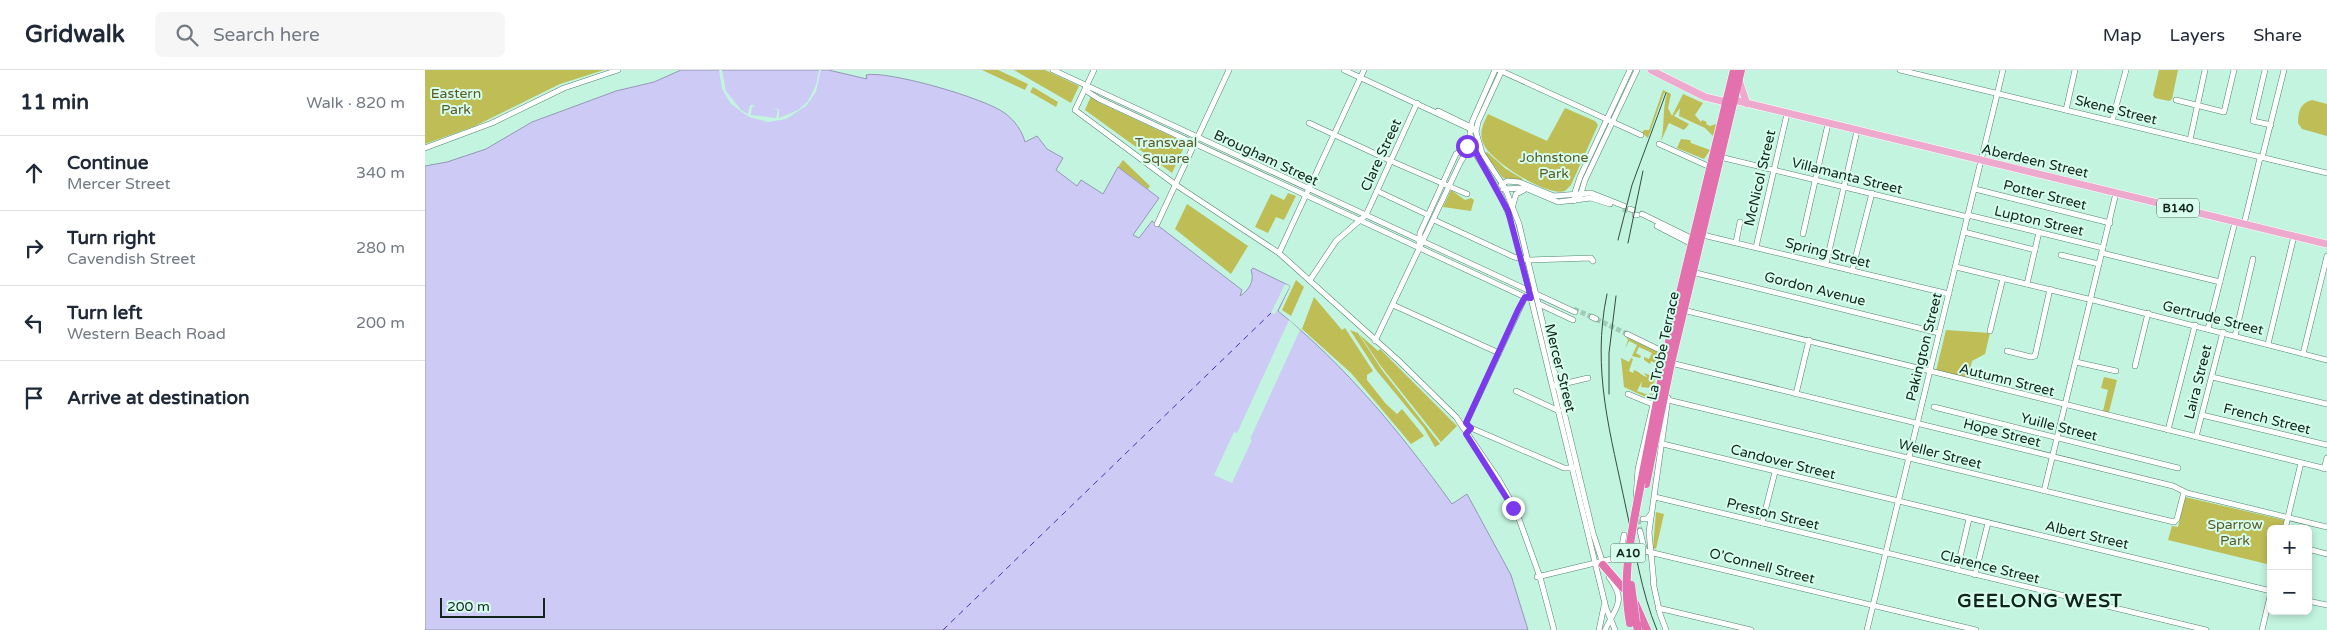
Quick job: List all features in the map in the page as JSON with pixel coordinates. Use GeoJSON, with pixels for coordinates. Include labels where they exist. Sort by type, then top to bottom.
{"type":"FeatureCollection","features":[{"type":"Feature","properties":{"kind":"highway","name":"La Trobe Terrace"},"geometry":{"type":"LineString","coordinates":[[1644,484],[1683,310],[1695,242],[1696,225],[1724,112],[1732,101],[1734,70]]}},
{"type":"Feature","properties":{"kind":"highway","name":"La Trobe Terrace"},"geometry":{"type":"LineString","coordinates":[[1695,242],[1702,232],[1741,70]]}},
{"type":"Feature","properties":{"kind":"highway","name":"La Trobe Terrace"},"geometry":{"type":"LineString","coordinates":[[1634,626],[1631,572],[1644,484],[1666,353],[1689,271]]}},
{"type":"Feature","properties":{"kind":"highway"},"geometry":{"type":"LineString","coordinates":[[1600,563],[1623,588]]}},
{"type":"Feature","properties":{"kind":"highway"},"geometry":{"type":"LineString","coordinates":[[1635,603],[1647,630]]}},
{"type":"Feature","properties":{"kind":"main road"},"geometry":{"type":"LineString","coordinates":[[1651,70],[1716,100],[1732,101]]}},
{"type":"Feature","properties":{"kind":"main road"},"geometry":{"type":"LineString","coordinates":[[1739,80],[1747,104]]}},
{"type":"Feature","properties":{"kind":"main road"},"geometry":{"type":"LineString","coordinates":[[1693,90],[1732,101]]}},
{"type":"Feature","properties":{"kind":"main road"},"geometry":{"type":"LineString","coordinates":[[1716,100],[1724,112]]}},
{"type":"Feature","properties":{"kind":"main road","name":"Aberdeen Street"},"geometry":{"type":"LineString","coordinates":[[1732,101],[2327,244]]}},
{"type":"Feature","properties":{"kind":"street"},"geometry":{"type":"LineString","coordinates":[[425,148],[492,123],[564,88],[618,70]]}},
{"type":"Feature","properties":{"kind":"street","name":"Brougham Street"},"geometry":{"type":"LineString","coordinates":[[1053,70],[1086,87],[1088,92],[1099,100],[1129,110],[1307,192],[1365,215],[1528,298]]}},
{"type":"Feature","properties":{"kind":"street"},"geometry":{"type":"LineString","coordinates":[[1094,70],[1075,110],[1176,185],[1279,253],[1404,366],[1462,423],[1512,502],[1538,577],[1553,630]]}},
{"type":"Feature","properties":{"kind":"street"},"geometry":{"type":"LineString","coordinates":[[1157,224],[1229,70]]}},
{"type":"Feature","properties":{"kind":"street"},"geometry":{"type":"LineString","coordinates":[[1344,70],[1471,127],[1476,132]]}},
{"type":"Feature","properties":{"kind":"street"},"geometry":{"type":"LineString","coordinates":[[1279,253],[1364,70]]}},
{"type":"Feature","properties":{"kind":"street"},"geometry":{"type":"LineString","coordinates":[[1476,148],[1471,138],[1471,127],[1499,70],[1641,135]]}},
{"type":"Feature","properties":{"kind":"street"},"geometry":{"type":"LineString","coordinates":[[1577,197],[1630,70]]}},
{"type":"Feature","properties":{"kind":"street"},"geometry":{"type":"LineString","coordinates":[[1577,197],[1580,177],[1609,121],[1625,96],[1637,70]]}},
{"type":"Feature","properties":{"kind":"street","name":"Skene Street"},"geometry":{"type":"LineString","coordinates":[[1900,70],[2327,174]]}},
{"type":"Feature","properties":{"kind":"street","name":"Pakington Street"},"geometry":{"type":"LineString","coordinates":[[1867,630],[2003,70]]}},
{"type":"Feature","properties":{"kind":"street"},"geometry":{"type":"LineString","coordinates":[[2066,110],[2075,70]]}},
{"type":"Feature","properties":{"kind":"street"},"geometry":{"type":"LineString","coordinates":[[2112,121],[2126,70]]}},
{"type":"Feature","properties":{"kind":"street"},"geometry":{"type":"LineString","coordinates":[[2190,140],[2205,70]]}},
{"type":"Feature","properties":{"kind":"street"},"geometry":{"type":"LineString","coordinates":[[2176,100],[2222,112],[2226,110],[2234,70]]}},
{"type":"Feature","properties":{"kind":"street"},"geometry":{"type":"LineString","coordinates":[[2265,70],[2253,120],[2271,125]]}},
{"type":"Feature","properties":{"kind":"street"},"geometry":{"type":"LineString","coordinates":[[2244,224],[2284,70]]}},
{"type":"Feature","properties":{"kind":"street"},"geometry":{"type":"LineString","coordinates":[[1619,93],[1625,96]]}},
{"type":"Feature","properties":{"kind":"street"},"geometry":{"type":"LineString","coordinates":[[1476,148],[1478,122],[1486,98]]}},
{"type":"Feature","properties":{"kind":"street","name":"Clare Street"},"geometry":{"type":"LineString","coordinates":[[1365,215],[1417,103]]}},
{"type":"Feature","properties":{"kind":"street","name":"McNicol Street"},"geometry":{"type":"LineString","coordinates":[[1755,247],[1787,114]]}},
{"type":"Feature","properties":{"kind":"street"},"geometry":{"type":"LineString","coordinates":[[1309,123],[1467,194]]}},
{"type":"Feature","properties":{"kind":"street"},"geometry":{"type":"LineString","coordinates":[[1803,234],[1828,124]]}},
{"type":"Feature","properties":{"kind":"street"},"geometry":{"type":"LineString","coordinates":[[1826,264],[1857,131]]}},
{"type":"Feature","properties":{"kind":"street"},"geometry":{"type":"LineString","coordinates":[[1375,341],[1420,243],[1428,215],[1456,154],[1464,149],[1471,138]]}},
{"type":"Feature","properties":{"kind":"street"},"geometry":{"type":"LineString","coordinates":[[1659,144],[1710,167]]}},
{"type":"Feature","properties":{"kind":"street"},"geometry":{"type":"LineString","coordinates":[[1464,149],[1476,148]]}},
{"type":"Feature","properties":{"kind":"street"},"geometry":{"type":"LineString","coordinates":[[1420,243],[1434,220],[1463,157],[1476,148]]}},
{"type":"Feature","properties":{"kind":"street","name":"Mercer Street"},"geometry":{"type":"LineString","coordinates":[[1476,148],[1504,186],[1513,205],[1529,260],[1555,385],[1575,468]]}},
{"type":"Feature","properties":{"kind":"street","name":"Mercer Street"},"geometry":{"type":"LineString","coordinates":[[1476,148],[1511,218],[1530,292],[1528,298],[1555,385],[1559,411],[1600,563],[1605,603],[1610,621],[1615,630]]}},
{"type":"Feature","properties":{"kind":"street","name":"Villamanta Street"},"geometry":{"type":"LineString","coordinates":[[1720,157],[1968,216]]}},
{"type":"Feature","properties":{"kind":"street"},"geometry":{"type":"LineString","coordinates":[[1586,178],[1586,186],[1589,193]]}},
{"type":"Feature","properties":{"kind":"street"},"geometry":{"type":"LineString","coordinates":[[1504,186],[1507,181],[1519,182],[1554,196],[1597,199],[1623,209],[1610,200]]}},
{"type":"Feature","properties":{"kind":"street"},"geometry":{"type":"LineString","coordinates":[[1497,189],[1504,186],[1523,188],[1554,202],[1589,193],[1624,206]]}},
{"type":"Feature","properties":{"kind":"street","name":"Potter Street"},"geometry":{"type":"LineString","coordinates":[[1975,189],[2109,223]]}},
{"type":"Feature","properties":{"kind":"street"},"geometry":{"type":"LineString","coordinates":[[1513,205],[1517,193],[1530,190]]}},
{"type":"Feature","properties":{"kind":"street"},"geometry":{"type":"LineString","coordinates":[[1377,191],[1428,215]]}},
{"type":"Feature","properties":{"kind":"street","name":"Brougham Street"},"geometry":{"type":"LineString","coordinates":[[1307,192],[1359,220],[1420,243],[1572,309]]}},
{"type":"Feature","properties":{"kind":"street"},"geometry":{"type":"LineString","coordinates":[[2043,490],[2116,193]]}},
{"type":"Feature","properties":{"kind":"street"},"geometry":{"type":"LineString","coordinates":[[1852,271],[1872,194]]}},
{"type":"Feature","properties":{"kind":"street"},"geometry":{"type":"LineString","coordinates":[[1636,214],[1665,226],[1695,242],[1636,214]]}},
{"type":"Feature","properties":{"kind":"street"},"geometry":{"type":"LineString","coordinates":[[1310,280],[1336,241],[1365,215]]}},
{"type":"Feature","properties":{"kind":"street","name":"Lupton Street"},"geometry":{"type":"LineString","coordinates":[[1968,216],[2039,232],[2220,282]]}},
{"type":"Feature","properties":{"kind":"street"},"geometry":{"type":"LineString","coordinates":[[1434,220],[1513,257],[1529,260],[1591,258],[1593,261]]}},
{"type":"Feature","properties":{"kind":"street"},"geometry":{"type":"LineString","coordinates":[[1736,242],[1740,222]]}},
{"type":"Feature","properties":{"kind":"street"},"geometry":{"type":"LineString","coordinates":[[2209,329],[2235,222]]}},
{"type":"Feature","properties":{"kind":"street"},"geometry":{"type":"LineString","coordinates":[[1677,232],[1690,232],[1696,225]]}},
{"type":"Feature","properties":{"kind":"street","name":"Spring Street"},"geometry":{"type":"LineString","coordinates":[[1702,232],[1721,239],[1949,294]]}},
{"type":"Feature","properties":{"kind":"street"},"geometry":{"type":"LineString","coordinates":[[1964,232],[2035,250]]}},
{"type":"Feature","properties":{"kind":"street"},"geometry":{"type":"LineString","coordinates":[[2027,284],[2039,232]]}},
{"type":"Feature","properties":{"kind":"street"},"geometry":{"type":"LineString","coordinates":[[2268,344],[2294,236]]}},
{"type":"Feature","properties":{"kind":"street"},"geometry":{"type":"LineString","coordinates":[[1518,243],[1524,242]]}},
{"type":"Feature","properties":{"kind":"street"},"geometry":{"type":"LineString","coordinates":[[2061,255],[2099,264]]}},
{"type":"Feature","properties":{"kind":"street"},"geometry":{"type":"LineString","coordinates":[[2303,354],[2327,256]]}},
{"type":"Feature","properties":{"kind":"street"},"geometry":{"type":"LineString","coordinates":[[2235,336],[2253,259]]}},
{"type":"Feature","properties":{"kind":"street","name":"Gertrude Street"},"geometry":{"type":"LineString","coordinates":[[1956,267],[2223,332],[2327,360]]}},
{"type":"Feature","properties":{"kind":"street","name":"Gordon Avenue"},"geometry":{"type":"LineString","coordinates":[[1689,271],[1939,333]]}},
{"type":"Feature","properties":{"kind":"street"},"geometry":{"type":"LineString","coordinates":[[1990,330],[2003,278]]}},
{"type":"Feature","properties":{"kind":"street"},"geometry":{"type":"LineString","coordinates":[[2007,351],[2031,357],[2035,356],[2051,290]]}},
{"type":"Feature","properties":{"kind":"street"},"geometry":{"type":"LineString","coordinates":[[1518,310],[1519,294]]}},
{"type":"Feature","properties":{"kind":"street"},"geometry":{"type":"LineString","coordinates":[[1462,423],[1499,353],[1518,310],[1528,298],[1537,295]]}},
{"type":"Feature","properties":{"kind":"street"},"geometry":{"type":"LineString","coordinates":[[1539,304],[1573,320]]}},
{"type":"Feature","properties":{"kind":"street"},"geometry":{"type":"LineString","coordinates":[[1393,305],[1499,353]]}},
{"type":"Feature","properties":{"kind":"street"},"geometry":{"type":"LineString","coordinates":[[1541,315],[1545,310],[1551,309]]}},
{"type":"Feature","properties":{"kind":"street","name":"Autumn Street"},"geometry":{"type":"LineString","coordinates":[[1683,310],[2326,469]]}},
{"type":"Feature","properties":{"kind":"street"},"geometry":{"type":"LineString","coordinates":[[2135,366],[2148,314]]}},
{"type":"Feature","properties":{"kind":"street"},"geometry":{"type":"LineString","coordinates":[[2168,430],[2195,325]]}},
{"type":"Feature","properties":{"kind":"street","name":"Laira Street"},"geometry":{"type":"LineString","coordinates":[[2196,437],[2223,332]]}},
{"type":"Feature","properties":{"kind":"street"},"geometry":{"type":"LineString","coordinates":[[1627,335],[1666,353],[1637,469],[1636,498]]}},
{"type":"Feature","properties":{"kind":"street"},"geometry":{"type":"LineString","coordinates":[[1796,394],[1809,340]]}},
{"type":"Feature","properties":{"kind":"street"},"geometry":{"type":"LineString","coordinates":[[2076,362],[2116,371]]}},
{"type":"Feature","properties":{"kind":"street"},"geometry":{"type":"LineString","coordinates":[[1647,551],[1651,514],[1663,444],[1670,367]]}},
{"type":"Feature","properties":{"kind":"street","name":"Hope Street"},"geometry":{"type":"LineString","coordinates":[[1670,367],[1796,394],[2052,456],[2173,486],[2184,492],[2327,527]]}},
{"type":"Feature","properties":{"kind":"street"},"geometry":{"type":"LineString","coordinates":[[2212,377],[2327,404]]}},
{"type":"Feature","properties":{"kind":"street"},"geometry":{"type":"LineString","coordinates":[[1555,385],[1588,378]]}},
{"type":"Feature","properties":{"kind":"street"},"geometry":{"type":"LineString","coordinates":[[1516,391],[1559,411]]}},
{"type":"Feature","properties":{"kind":"street"},"geometry":{"type":"LineString","coordinates":[[1628,394],[1653,404]]}},
{"type":"Feature","properties":{"kind":"street","name":"Weller Street"},"geometry":{"type":"LineString","coordinates":[[1668,400],[2174,522],[2177,521],[2184,492]]}},
{"type":"Feature","properties":{"kind":"street","name":"Yuille Street"},"geometry":{"type":"LineString","coordinates":[[1934,407],[2178,468]]}},
{"type":"Feature","properties":{"kind":"street","name":"French Street"},"geometry":{"type":"LineString","coordinates":[[2202,415],[2327,445]]}},
{"type":"Feature","properties":{"kind":"street"},"geometry":{"type":"LineString","coordinates":[[1468,431],[1564,468],[1575,468]]}},
{"type":"Feature","properties":{"kind":"street","name":"Candover Street"},"geometry":{"type":"LineString","coordinates":[[1663,444],[1899,502]]}},
{"type":"Feature","properties":{"kind":"street"},"geometry":{"type":"LineString","coordinates":[[2326,469],[2327,458]]}},
{"type":"Feature","properties":{"kind":"street"},"geometry":{"type":"LineString","coordinates":[[2286,525],[2301,463]]}},
{"type":"Feature","properties":{"kind":"street"},"geometry":{"type":"LineString","coordinates":[[1762,523],[1775,472]]}},
{"type":"Feature","properties":{"kind":"street","name":"Preston Street"},"geometry":{"type":"LineString","coordinates":[[1655,497],[1886,553]]}},
{"type":"Feature","properties":{"kind":"street","name":"Albert Street"},"geometry":{"type":"LineString","coordinates":[[1899,502],[2267,591]]}},
{"type":"Feature","properties":{"kind":"street"},"geometry":{"type":"LineString","coordinates":[[1643,519],[1647,519],[1651,514]]}},
{"type":"Feature","properties":{"kind":"street"},"geometry":{"type":"LineString","coordinates":[[1957,570],[1969,518]]}},
{"type":"Feature","properties":{"kind":"street"},"geometry":{"type":"LineString","coordinates":[[1975,575],[1988,523]]}},
{"type":"Feature","properties":{"kind":"street"},"geometry":{"type":"LineString","coordinates":[[1640,531],[1647,551],[1658,608],[1666,630]]}},
{"type":"Feature","properties":{"kind":"street"},"geometry":{"type":"LineString","coordinates":[[1538,577],[1619,557],[1625,535]]}},
{"type":"Feature","properties":{"kind":"street"},"geometry":{"type":"LineString","coordinates":[[2312,550],[2327,554]]}},
{"type":"Feature","properties":{"kind":"street","name":"O'Connell Street"},"geometry":{"type":"LineString","coordinates":[[1647,551],[1976,630]]}},
{"type":"Feature","properties":{"kind":"street","name":"Clarence Street"},"geometry":{"type":"LineString","coordinates":[[1886,553],[2206,630]]}},
{"type":"Feature","properties":{"kind":"street"},"geometry":{"type":"LineString","coordinates":[[1600,563],[1617,589],[1619,598],[1618,609],[1605,630]]}},
{"type":"Feature","properties":{"kind":"street"},"geometry":{"type":"LineString","coordinates":[[2312,601],[2327,605]]}},
{"type":"Feature","properties":{"kind":"street"},"geometry":{"type":"LineString","coordinates":[[1599,630],[1605,603]]}},
{"type":"Feature","properties":{"kind":"street"},"geometry":{"type":"LineString","coordinates":[[1658,608],[1751,630]]}},
{"type":"Feature","properties":{"kind":"street"},"geometry":{"type":"LineString","coordinates":[[2262,630],[2267,609]]}},
{"type":"Feature","properties":{"kind":"green space","name":"Eastern Park"},"geometry":{"type":"Polygon","coordinates":[[[425,70],[604,70],[560,84],[475,126],[425,144],[425,70]]]}},
{"type":"Feature","properties":{"kind":"green space"},"geometry":{"type":"Polygon","coordinates":[[[982,70],[998,70],[1028,84],[1025,90],[982,70]]]}},
{"type":"Feature","properties":{"kind":"green space"},"geometry":{"type":"Polygon","coordinates":[[[1014,70],[1045,70],[1079,86],[1071,103],[1014,70]]]}},
{"type":"Feature","properties":{"kind":"green space"},"geometry":{"type":"Polygon","coordinates":[[[2159,70],[2178,70],[2172,99],[2169,101],[2155,98],[2153,95],[2159,70]]]}},
{"type":"Feature","properties":{"kind":"green space"},"geometry":{"type":"Polygon","coordinates":[[[1033,87],[1058,102],[1056,107],[1030,92],[1033,87]]]}},
{"type":"Feature","properties":{"kind":"green space"},"geometry":{"type":"Polygon","coordinates":[[[1663,90],[1671,94],[1668,108],[1672,116],[1683,94],[1703,103],[1695,115],[1701,122],[1702,120],[1707,122],[1706,124],[1710,126],[1716,124],[1713,136],[1705,128],[1679,116],[1680,108],[1674,116],[1689,124],[1684,130],[1669,123],[1661,141],[1667,94],[1664,93],[1648,138],[1642,133],[1644,130],[1649,130],[1663,90]]]}},
{"type":"Feature","properties":{"kind":"green space","name":"Transvaal Square"},"geometry":{"type":"Polygon","coordinates":[[[1091,96],[1099,100],[1098,102],[1186,143],[1172,173],[1085,110],[1091,96]]]}},
{"type":"Feature","properties":{"kind":"green space"},"geometry":{"type":"Polygon","coordinates":[[[2312,100],[2327,104],[2327,136],[2302,129],[2298,123],[2302,106],[2312,100]]]}},
{"type":"Feature","properties":{"kind":"green space","name":"Johnstone Park"},"geometry":{"type":"Polygon","coordinates":[[[1565,108],[1595,121],[1598,125],[1571,185],[1565,191],[1546,189],[1520,176],[1496,159],[1483,143],[1483,125],[1488,114],[1547,141],[1565,108]]]}},
{"type":"Feature","properties":{"kind":"green space"},"geometry":{"type":"Polygon","coordinates":[[[1681,139],[1690,140],[1691,143],[1710,150],[1704,159],[1677,148],[1681,139]]]}},
{"type":"Feature","properties":{"kind":"green space"},"geometry":{"type":"Polygon","coordinates":[[[1487,152],[1506,169],[1523,179],[1519,181],[1503,178],[1485,153],[1487,152]]]}},
{"type":"Feature","properties":{"kind":"green space"},"geometry":{"type":"Polygon","coordinates":[[[1123,160],[1150,186],[1148,189],[1118,167],[1123,160]]]}},
{"type":"Feature","properties":{"kind":"green space"},"geometry":{"type":"Polygon","coordinates":[[[1451,190],[1465,200],[1471,198],[1474,200],[1471,211],[1443,207],[1451,190]]]}},
{"type":"Feature","properties":{"kind":"green space"},"geometry":{"type":"Polygon","coordinates":[[[1288,193],[1296,196],[1284,220],[1276,217],[1268,233],[1255,227],[1271,194],[1284,200],[1288,193]]]}},
{"type":"Feature","properties":{"kind":"green space"},"geometry":{"type":"Polygon","coordinates":[[[1187,204],[1248,246],[1231,274],[1175,229],[1187,204]]]}},
{"type":"Feature","properties":{"kind":"green space"},"geometry":{"type":"Polygon","coordinates":[[[1296,280],[1304,287],[1291,316],[1282,310],[1296,280]]]}},
{"type":"Feature","properties":{"kind":"green space"},"geometry":{"type":"Polygon","coordinates":[[[1314,297],[1342,330],[1345,328],[1373,371],[1367,375],[1367,380],[1386,404],[1397,414],[1402,409],[1424,436],[1411,444],[1351,373],[1302,329],[1314,297]]]}},
{"type":"Feature","properties":{"kind":"green space"},"geometry":{"type":"Polygon","coordinates":[[[1350,330],[1358,333],[1382,370],[1440,444],[1435,447],[1424,428],[1376,370],[1350,330]]]}},
{"type":"Feature","properties":{"kind":"green space"},"geometry":{"type":"Polygon","coordinates":[[[1946,330],[1990,333],[1985,354],[1972,361],[1968,379],[1936,371],[1946,330]]]}},
{"type":"Feature","properties":{"kind":"green space"},"geometry":{"type":"Polygon","coordinates":[[[1360,335],[1378,351],[1380,349],[1457,426],[1441,442],[1380,365],[1360,335]]]}},
{"type":"Feature","properties":{"kind":"green space"},"geometry":{"type":"Polygon","coordinates":[[[1626,337],[1660,353],[1658,368],[1657,364],[1651,361],[1650,364],[1644,360],[1644,357],[1649,359],[1652,353],[1639,347],[1636,353],[1641,356],[1640,358],[1632,356],[1637,345],[1629,341],[1625,349],[1628,340],[1626,337]]]}},
{"type":"Feature","properties":{"kind":"green space"},"geometry":{"type":"Polygon","coordinates":[[[1621,358],[1629,362],[1631,358],[1633,359],[1629,371],[1633,373],[1634,370],[1647,377],[1644,373],[1652,376],[1650,378],[1655,379],[1652,391],[1650,391],[1650,388],[1641,387],[1642,381],[1637,391],[1649,395],[1652,392],[1650,399],[1624,387],[1621,358]]]}},
{"type":"Feature","properties":{"kind":"green space"},"geometry":{"type":"Polygon","coordinates":[[[2104,377],[2117,380],[2109,412],[2103,411],[2108,390],[2101,388],[2104,377]]]}},
{"type":"Feature","properties":{"kind":"green space","name":"Sparrow Park"},"geometry":{"type":"Polygon","coordinates":[[[2185,497],[2284,520],[2283,525],[2267,525],[2267,564],[2168,540],[2172,526],[2178,527],[2185,497]]]}},
{"type":"Feature","properties":{"kind":"green space"},"geometry":{"type":"Polygon","coordinates":[[[1656,512],[1664,514],[1656,549],[1653,548],[1656,512]]]}},
{"type":"Feature","properties":{"kind":"water"},"geometry":{"type":"Polygon","coordinates":[[[681,70],[828,70],[867,79],[866,75],[877,75],[914,81],[979,100],[1006,114],[1018,126],[1025,142],[1037,136],[1047,149],[1063,158],[1056,170],[1077,186],[1081,180],[1103,194],[1118,167],[1159,198],[1133,235],[1139,238],[1152,221],[1242,290],[1240,296],[1250,285],[1252,278],[1251,270],[1253,268],[1290,286],[1278,311],[1327,354],[1371,402],[1413,452],[1452,504],[1467,494],[1511,575],[1528,630],[425,630],[425,166],[447,162],[486,149],[532,122],[616,91],[654,82],[681,70]]]}},
{"type":"Feature","properties":{"kind":"pier"},"geometry":{"type":"Polygon","coordinates":[[[719,70],[722,70],[726,91],[741,110],[748,114],[750,105],[757,106],[752,107],[751,115],[776,118],[778,110],[771,108],[779,109],[779,118],[798,110],[808,101],[816,85],[819,70],[821,70],[816,92],[806,106],[786,119],[768,122],[749,117],[731,104],[722,89],[719,70]]]}},
{"type":"Feature","properties":{"kind":"pier"},"geometry":{"type":"Polygon","coordinates":[[[1285,284],[1290,286],[1275,314],[1271,313],[1285,284]]]}},
{"type":"Feature","properties":{"kind":"pier"},"geometry":{"type":"Polygon","coordinates":[[[1289,320],[1300,330],[1232,483],[1214,475],[1234,432],[1237,433],[1289,320]]]}},
{"type":"Feature","properties":{"kind":"ferry route"},"geometry":{"type":"LineString","coordinates":[[943,630],[1271,313]]}},
{"type":"Feature","properties":{"kind":"tunnel"},"geometry":{"type":"LineString","coordinates":[[1623,209],[1630,212]]}},
{"type":"Feature","properties":{"kind":"tunnel"},"geometry":{"type":"LineString","coordinates":[[1574,309],[1592,317]]}},
{"type":"Feature","properties":{"kind":"tunnel"},"geometry":{"type":"LineString","coordinates":[[1596,319],[1627,334]]}},
{"type":"Feature","properties":{"kind":"tunnel"},"geometry":{"type":"LineString","coordinates":[[1637,512],[1640,531]]}},
{"type":"Feature","properties":{"kind":"railway"},"geometry":{"type":"LineString","coordinates":[[1618,240],[1632,185],[1666,93]]}},
{"type":"Feature","properties":{"kind":"railway"},"geometry":{"type":"LineString","coordinates":[[1628,243],[1643,171]]}},
{"type":"Feature","properties":{"kind":"railway"},"geometry":{"type":"LineString","coordinates":[[1607,294],[1601,349],[1605,402],[1639,570],[1657,630]]}},
{"type":"Feature","properties":{"kind":"railway"},"geometry":{"type":"LineString","coordinates":[[1609,394],[1609,353],[1616,296]]}},
{"type":"Feature","properties":{"kind":"district","name":"GEELONG WEST"},"geometry":{"type":"Point","coordinates":[2040,601]}},
{"type":"Feature","properties":{"kind":"route"},"geometry":{"type":"LineString","coordinates":[[1467,146],[1464,149],[1473,147],[1508,211],[1515,231],[1531,298],[1525,297],[1518,310],[1466,423],[1471,428],[1466,434],[1513,508]]}}]}
